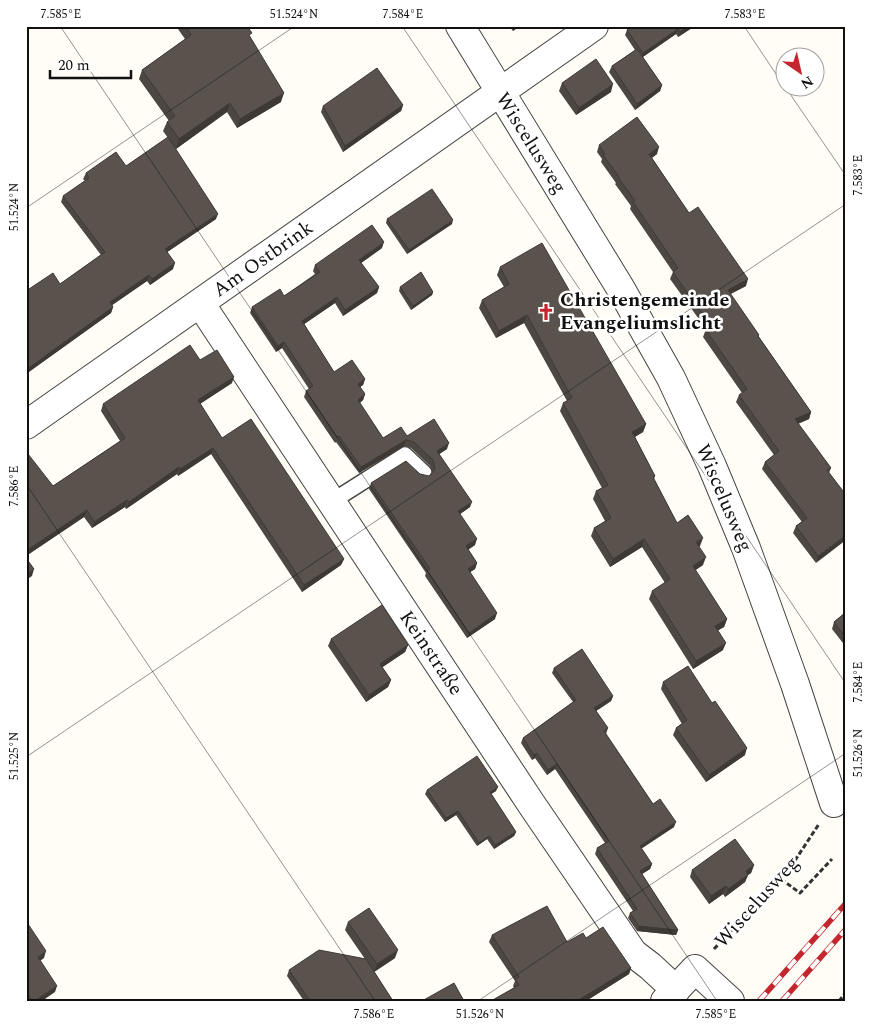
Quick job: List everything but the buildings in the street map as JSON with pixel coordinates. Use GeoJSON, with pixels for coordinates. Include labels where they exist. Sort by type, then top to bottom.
{"type":"FeatureCollection","features":[{"type":"Feature","properties":{"kind":"street","name":"Wiscelusweg"},"geometry":{"type":"LineString","coordinates":[[460,26],[621,289],[671,378],[712,466],[746,548],[795,684],[834,803]]}},
{"type":"Feature","properties":{"kind":"street","name":"Am Ostbrink"},"geometry":{"type":"LineString","coordinates":[[26,425],[594,26]]}},
{"type":"Feature","properties":{"kind":"street","name":"Keinstraße"},"geometry":{"type":"LineString","coordinates":[[200,303],[532,805],[633,953],[650,966],[671,995]]}},
{"type":"Feature","properties":{"kind":"street"},"geometry":{"type":"LineString","coordinates":[[671,995],[695,969],[730,1001]]}},
{"type":"Feature","properties":{"kind":"lane"},"geometry":{"type":"LineString","coordinates":[[331,502],[405,456],[424,473]]}},
{"type":"Feature","properties":{"kind":"path","name":"Wiscelusweg"},"geometry":{"type":"LineString","coordinates":[[695,969],[788,871],[834,803]]}},
{"type":"Feature","properties":{"kind":"path"},"geometry":{"type":"LineString","coordinates":[[781,879],[800,893],[832,859]]}},
{"type":"Feature","properties":{"kind":"path"},"geometry":{"type":"LineString","coordinates":[[839,1001],[846,992]]}},
{"type":"Feature","properties":{"kind":"railway"},"geometry":{"type":"LineString","coordinates":[[759,1001],[846,903]]}},
{"type":"Feature","properties":{"kind":"railway"},"geometry":{"type":"LineString","coordinates":[[782,1001],[846,929]]}},
{"type":"Feature","properties":{"kind":"place","name":"Christengemeinde Evangeliumslicht"},"geometry":{"type":"Point","coordinates":[546,312]}}]}
